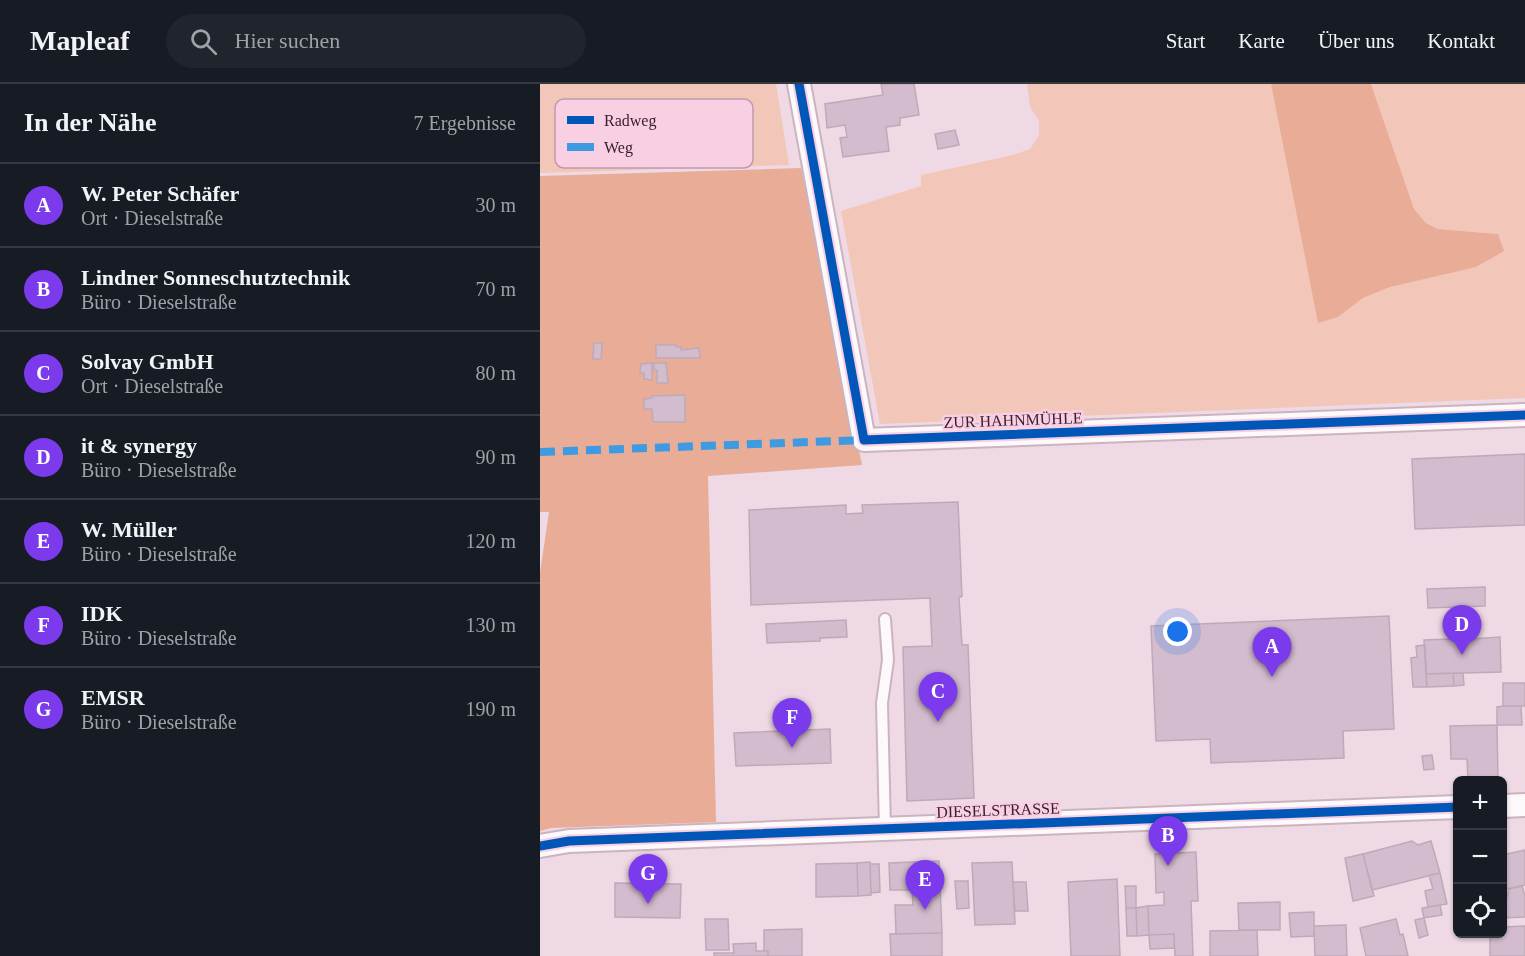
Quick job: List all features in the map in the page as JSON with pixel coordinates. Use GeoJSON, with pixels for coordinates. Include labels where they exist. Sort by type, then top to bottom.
{"type":"FeatureCollection","features":[{"type":"Feature","properties":{"kind":"street","name":"ZUR HAHNMÜHLE"},"geometry":{"type":"LineString","coordinates":[[799,84],[864,440],[1525,415]]}},
{"type":"Feature","properties":{"kind":"street"},"geometry":{"type":"LineString","coordinates":[[1507,806],[1525,805]]}},
{"type":"Feature","properties":{"kind":"street","name":"DIESELSTRASSE"},"geometry":{"type":"LineString","coordinates":[[540,846],[569,841],[1453,807]]}},
{"type":"Feature","properties":{"kind":"lane"},"geometry":{"type":"LineString","coordinates":[[885,619],[888,660],[882,703],[885,829]]}},
{"type":"Feature","properties":{"kind":"shaded area"},"geometry":{"type":"Polygon","coordinates":[[[540,84],[776,84],[789,165],[753,166],[753,99],[555,99],[555,168],[696,168],[540,173],[540,84]]]}},
{"type":"Feature","properties":{"kind":"shaded area"},"geometry":{"type":"Polygon","coordinates":[[[1027,84],[1271,84],[1318,322],[1338,317],[1363,298],[1390,287],[1420,279],[1498,234],[1438,229],[1426,223],[1414,209],[1371,84],[1525,84],[1525,398],[880,424],[841,211],[921,186],[921,175],[1013,155],[1030,149],[1039,135],[1039,121],[1030,107],[1027,84]]]}},
{"type":"Feature","properties":{"kind":"shaded area"},"geometry":{"type":"Polygon","coordinates":[[[1271,84],[1371,84],[1414,209],[1426,223],[1438,229],[1498,234],[1504,251],[1476,267],[1390,287],[1363,298],[1338,317],[1318,323],[1271,84]]]}},
{"type":"Feature","properties":{"kind":"shaded area"},"geometry":{"type":"Polygon","coordinates":[[[801,168],[862,465],[708,476],[716,822],[551,828],[540,831],[540,573],[549,512],[540,512],[540,176],[801,168]]]}},
{"type":"Feature","properties":{"kind":"building"},"geometry":{"type":"Polygon","coordinates":[[[881,84],[914,84],[919,115],[900,118],[900,125],[886,127],[889,151],[843,157],[840,138],[847,137],[845,125],[827,128],[825,104],[883,95],[881,84]]]}},
{"type":"Feature","properties":{"kind":"building"},"geometry":{"type":"Polygon","coordinates":[[[955,130],[959,145],[938,149],[935,134],[955,130]]]}},
{"type":"Feature","properties":{"kind":"building"},"geometry":{"type":"Polygon","coordinates":[[[594,343],[602,343],[601,359],[593,359],[594,343]]]}},
{"type":"Feature","properties":{"kind":"building"},"geometry":{"type":"Polygon","coordinates":[[[656,345],[676,345],[681,347],[681,350],[699,348],[700,358],[656,358],[656,345]]]}},
{"type":"Feature","properties":{"kind":"building"},"geometry":{"type":"Polygon","coordinates":[[[652,363],[652,380],[644,379],[644,373],[640,373],[641,364],[652,363]]]}},
{"type":"Feature","properties":{"kind":"building"},"geometry":{"type":"Polygon","coordinates":[[[654,363],[666,363],[668,383],[657,383],[657,370],[654,370],[654,363]]]}},
{"type":"Feature","properties":{"kind":"building"},"geometry":{"type":"Polygon","coordinates":[[[685,395],[685,422],[653,422],[652,409],[644,409],[644,399],[652,398],[652,396],[685,395]]]}},
{"type":"Feature","properties":{"kind":"building"},"geometry":{"type":"Polygon","coordinates":[[[1525,454],[1525,525],[1415,529],[1412,459],[1525,454]]]}},
{"type":"Feature","properties":{"kind":"building"},"geometry":{"type":"Polygon","coordinates":[[[958,502],[962,596],[959,598],[962,645],[968,645],[974,798],[907,801],[903,647],[932,646],[930,598],[751,605],[749,510],[846,505],[846,514],[863,513],[862,505],[958,502]]]}},
{"type":"Feature","properties":{"kind":"building"},"geometry":{"type":"Polygon","coordinates":[[[1485,587],[1485,606],[1428,608],[1427,589],[1485,587]]]}},
{"type":"Feature","properties":{"kind":"building"},"geometry":{"type":"Polygon","coordinates":[[[1389,616],[1394,729],[1343,731],[1344,758],[1211,763],[1210,739],[1156,741],[1151,626],[1389,616]]]}},
{"type":"Feature","properties":{"kind":"building"},"geometry":{"type":"Polygon","coordinates":[[[846,620],[847,637],[820,638],[820,641],[767,643],[766,624],[846,620]]]}},
{"type":"Feature","properties":{"kind":"building"},"geometry":{"type":"Polygon","coordinates":[[[1471,633],[1471,639],[1500,637],[1501,672],[1426,674],[1424,640],[1451,639],[1451,634],[1471,633]]]}},
{"type":"Feature","properties":{"kind":"building"},"geometry":{"type":"Polygon","coordinates":[[[1425,645],[1427,687],[1413,687],[1411,658],[1417,657],[1416,646],[1425,645]]]}},
{"type":"Feature","properties":{"kind":"building"},"geometry":{"type":"Polygon","coordinates":[[[1453,673],[1463,673],[1464,685],[1454,686],[1453,673]]]}},
{"type":"Feature","properties":{"kind":"building"},"geometry":{"type":"Polygon","coordinates":[[[1453,673],[1454,686],[1427,687],[1426,674],[1453,673]]]}},
{"type":"Feature","properties":{"kind":"building"},"geometry":{"type":"Polygon","coordinates":[[[1503,683],[1525,683],[1525,706],[1503,706],[1503,683]]]}},
{"type":"Feature","properties":{"kind":"building"},"geometry":{"type":"Polygon","coordinates":[[[1521,706],[1522,725],[1497,725],[1497,707],[1521,706]]]}},
{"type":"Feature","properties":{"kind":"building"},"geometry":{"type":"Polygon","coordinates":[[[1497,725],[1498,776],[1468,776],[1467,759],[1451,759],[1450,726],[1497,725]]]}},
{"type":"Feature","properties":{"kind":"building"},"geometry":{"type":"Polygon","coordinates":[[[830,729],[831,763],[736,766],[734,733],[830,729]]]}},
{"type":"Feature","properties":{"kind":"building"},"geometry":{"type":"Polygon","coordinates":[[[1432,755],[1434,769],[1424,770],[1422,756],[1432,755]]]}},
{"type":"Feature","properties":{"kind":"building"},"geometry":{"type":"Polygon","coordinates":[[[1412,841],[1418,845],[1431,841],[1440,873],[1372,890],[1363,854],[1412,841]]]}},
{"type":"Feature","properties":{"kind":"building"},"geometry":{"type":"Polygon","coordinates":[[[1525,850],[1525,885],[1507,889],[1507,854],[1525,850]]]}},
{"type":"Feature","properties":{"kind":"building"},"geometry":{"type":"Polygon","coordinates":[[[1196,852],[1198,901],[1191,901],[1193,956],[1175,956],[1174,934],[1149,935],[1148,906],[1164,905],[1164,892],[1156,893],[1155,854],[1196,852]]]}},
{"type":"Feature","properties":{"kind":"building"},"geometry":{"type":"Polygon","coordinates":[[[1363,854],[1374,896],[1353,901],[1345,858],[1363,854]]]}},
{"type":"Feature","properties":{"kind":"building"},"geometry":{"type":"Polygon","coordinates":[[[939,861],[942,933],[896,934],[895,905],[913,905],[912,890],[890,890],[889,863],[939,861]]]}},
{"type":"Feature","properties":{"kind":"building"},"geometry":{"type":"Polygon","coordinates":[[[870,862],[871,895],[858,896],[857,863],[870,862]]]}},
{"type":"Feature","properties":{"kind":"building"},"geometry":{"type":"Polygon","coordinates":[[[1012,862],[1015,924],[975,925],[972,863],[1012,862]]]}},
{"type":"Feature","properties":{"kind":"building"},"geometry":{"type":"Polygon","coordinates":[[[857,863],[858,896],[816,897],[816,864],[857,863]]]}},
{"type":"Feature","properties":{"kind":"building"},"geometry":{"type":"Polygon","coordinates":[[[870,864],[879,864],[880,892],[871,893],[870,864]]]}},
{"type":"Feature","properties":{"kind":"building"},"geometry":{"type":"Polygon","coordinates":[[[1440,873],[1447,904],[1428,907],[1425,891],[1433,889],[1429,875],[1440,873]]]}},
{"type":"Feature","properties":{"kind":"building"},"geometry":{"type":"Polygon","coordinates":[[[1117,879],[1120,956],[1071,956],[1068,882],[1117,879]]]}},
{"type":"Feature","properties":{"kind":"building"},"geometry":{"type":"Polygon","coordinates":[[[955,881],[968,881],[969,908],[957,909],[955,881]]]}},
{"type":"Feature","properties":{"kind":"building"},"geometry":{"type":"Polygon","coordinates":[[[1013,882],[1026,882],[1028,911],[1015,911],[1013,882]]]}},
{"type":"Feature","properties":{"kind":"building"},"geometry":{"type":"Polygon","coordinates":[[[615,883],[681,884],[680,918],[615,917],[615,883]]]}},
{"type":"Feature","properties":{"kind":"building"},"geometry":{"type":"Polygon","coordinates":[[[1125,886],[1136,886],[1136,908],[1126,908],[1125,886]]]}},
{"type":"Feature","properties":{"kind":"building"},"geometry":{"type":"Polygon","coordinates":[[[1522,886],[1525,896],[1525,917],[1507,918],[1509,889],[1522,886]]]}},
{"type":"Feature","properties":{"kind":"building"},"geometry":{"type":"Polygon","coordinates":[[[1280,902],[1280,930],[1239,930],[1238,903],[1280,902]]]}},
{"type":"Feature","properties":{"kind":"building"},"geometry":{"type":"Polygon","coordinates":[[[1440,905],[1442,915],[1424,918],[1422,908],[1440,905]]]}},
{"type":"Feature","properties":{"kind":"building"},"geometry":{"type":"Polygon","coordinates":[[[1148,906],[1149,935],[1137,936],[1136,908],[1148,906]]]}},
{"type":"Feature","properties":{"kind":"building"},"geometry":{"type":"Polygon","coordinates":[[[1126,908],[1136,908],[1137,936],[1127,936],[1126,908]]]}},
{"type":"Feature","properties":{"kind":"building"},"geometry":{"type":"Polygon","coordinates":[[[1314,912],[1314,936],[1291,937],[1289,913],[1314,912]]]}},
{"type":"Feature","properties":{"kind":"building"},"geometry":{"type":"Polygon","coordinates":[[[1424,918],[1428,935],[1419,938],[1415,920],[1424,918]]]}},
{"type":"Feature","properties":{"kind":"building"},"geometry":{"type":"Polygon","coordinates":[[[705,919],[728,919],[729,950],[706,950],[705,919]]]}},
{"type":"Feature","properties":{"kind":"building"},"geometry":{"type":"Polygon","coordinates":[[[1396,919],[1400,935],[1403,934],[1408,956],[1366,956],[1360,928],[1396,919]]]}},
{"type":"Feature","properties":{"kind":"building"},"geometry":{"type":"Polygon","coordinates":[[[1346,925],[1347,956],[1315,956],[1314,926],[1346,925]]]}},
{"type":"Feature","properties":{"kind":"building"},"geometry":{"type":"Polygon","coordinates":[[[1525,926],[1525,956],[1490,956],[1490,938],[1507,938],[1507,927],[1525,926]]]}},
{"type":"Feature","properties":{"kind":"building"},"geometry":{"type":"Polygon","coordinates":[[[802,929],[802,956],[768,956],[768,951],[764,951],[764,930],[802,929]]]}},
{"type":"Feature","properties":{"kind":"building"},"geometry":{"type":"Polygon","coordinates":[[[1257,930],[1258,956],[1210,956],[1210,931],[1257,930]]]}},
{"type":"Feature","properties":{"kind":"building"},"geometry":{"type":"Polygon","coordinates":[[[942,933],[942,956],[891,956],[890,934],[942,933]]]}},
{"type":"Feature","properties":{"kind":"building"},"geometry":{"type":"Polygon","coordinates":[[[1174,934],[1174,948],[1150,949],[1149,935],[1174,934]]]}},
{"type":"Feature","properties":{"kind":"building"},"geometry":{"type":"Polygon","coordinates":[[[756,943],[756,951],[768,951],[768,956],[714,956],[714,953],[734,953],[733,944],[756,943]]]}},
{"type":"Feature","properties":{"kind":"marked path"},"geometry":{"type":"LineString","coordinates":[[540,452],[864,440]]}},
{"type":"Feature","properties":{"kind":"cycle path"},"geometry":{"type":"LineString","coordinates":[[799,84],[864,440],[1525,415]]}},
{"type":"Feature","properties":{"kind":"cycle path"},"geometry":{"type":"LineString","coordinates":[[540,846],[569,841],[1453,807]]}},
{"type":"Feature","properties":{"kind":"place","name":"it & synergy"},"geometry":{"type":"Point","coordinates":[1462,655]}},
{"type":"Feature","properties":{"kind":"place","name":"W. Peter Schäfer"},"geometry":{"type":"Point","coordinates":[1272,677]}},
{"type":"Feature","properties":{"kind":"place","name":"Solvay GmbH"},"geometry":{"type":"Point","coordinates":[938,722]}},
{"type":"Feature","properties":{"kind":"place","name":"IDK"},"geometry":{"type":"Point","coordinates":[792,748]}},
{"type":"Feature","properties":{"kind":"place","name":"Lindner Sonneschutztechnik"},"geometry":{"type":"Point","coordinates":[1168,866]}},
{"type":"Feature","properties":{"kind":"place","name":"EMSR"},"geometry":{"type":"Point","coordinates":[648,904]}},
{"type":"Feature","properties":{"kind":"place","name":"W. Müller"},"geometry":{"type":"Point","coordinates":[925,910]}}]}
